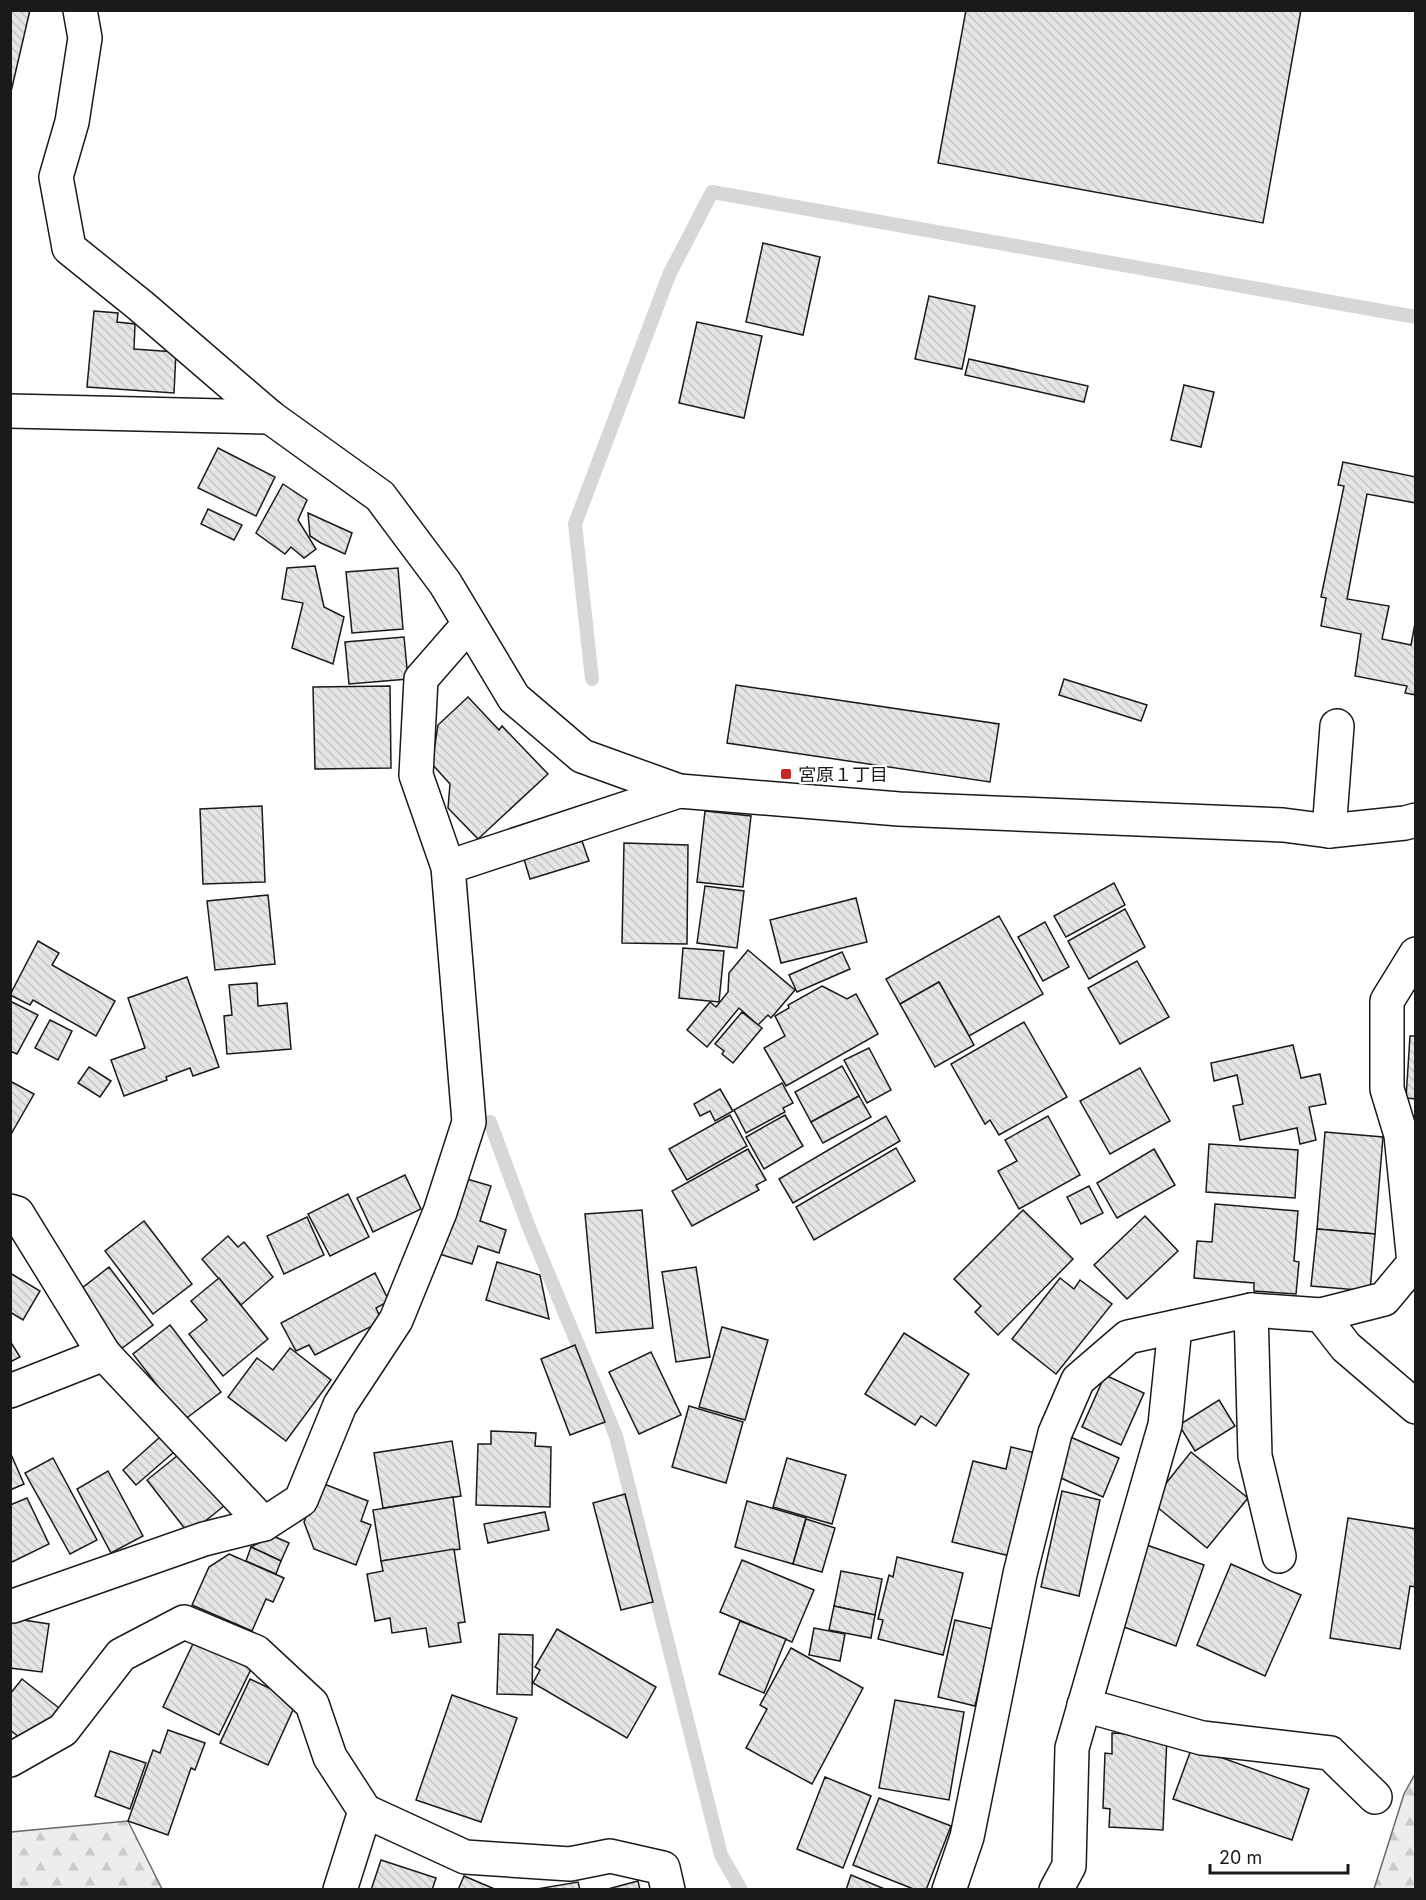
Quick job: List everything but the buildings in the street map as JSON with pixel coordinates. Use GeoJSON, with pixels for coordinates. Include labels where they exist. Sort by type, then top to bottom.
{"type":"FeatureCollection","features":[{"type":"Feature","properties":{"kind":"street"},"geometry":{"type":"LineString","coordinates":[[80,10],[85,38],[72,122],[56,177],[69,248],[141,306],[270,417],[380,496],[446,584],[514,698],[582,756],[679,791],[899,808],[1283,825],[1329,831],[1416,820]]}},
{"type":"Feature","properties":{"kind":"street"},"geometry":{"type":"LineString","coordinates":[[10,411],[270,417]]}},
{"type":"Feature","properties":{"kind":"street"},"geometry":{"type":"LineString","coordinates":[[10,1605],[14,1606],[204,1539],[264,1524],[301,1500],[340,1405],[396,1320],[440,1212],[469,1122],[448,867],[416,776],[421,679],[469,624]]}},
{"type":"Feature","properties":{"kind":"street"},"geometry":{"type":"LineString","coordinates":[[1329,831],[1337,726]]}},
{"type":"Feature","properties":{"kind":"street"},"geometry":{"type":"LineString","coordinates":[[448,867],[679,791]]}},
{"type":"Feature","properties":{"kind":"street"},"geometry":{"type":"LineString","coordinates":[[949,1890],[967,1837],[1020,1574],[1055,1433],[1078,1380],[1128,1337],[1251,1310],[1320,1315],[1384,1299],[1414,1263],[1401,1135],[1387,1089],[1387,1001],[1416,954]]}},
{"type":"Feature","properties":{"kind":"street"},"geometry":{"type":"LineString","coordinates":[[10,1211],[17,1213],[104,1354],[264,1524]]}},
{"type":"Feature","properties":{"kind":"street"},"geometry":{"type":"LineString","coordinates":[[1251,1310],[1255,1456],[1279,1556]]}},
{"type":"Feature","properties":{"kind":"street"},"geometry":{"type":"LineString","coordinates":[[1320,1315],[1346,1347],[1416,1407]]}},
{"type":"Feature","properties":{"kind":"street"},"geometry":{"type":"LineString","coordinates":[[1056,1890],[1069,1866],[1072,1748],[1165,1425],[1175,1327]]}},
{"type":"Feature","properties":{"kind":"street"},"geometry":{"type":"LineString","coordinates":[[10,1391],[104,1354]]}},
{"type":"Feature","properties":{"kind":"street"},"geometry":{"type":"LineString","coordinates":[[10,1760],[63,1730],[121,1656],[184,1622],[256,1652],[312,1704],[330,1757],[365,1811],[465,1857],[570,1864],[610,1856],[663,1868],[668,1890]]}},
{"type":"Feature","properties":{"kind":"street"},"geometry":{"type":"LineString","coordinates":[[1084,1705],[1202,1738],[1330,1754],[1375,1797]]}},
{"type":"Feature","properties":{"kind":"street"},"geometry":{"type":"LineString","coordinates":[[340,1890],[365,1811]]}},
{"type":"Feature","properties":{"kind":"green space"},"geometry":{"type":"Polygon","coordinates":[[[1415,1774],[1415,1889],[1374,1889],[1404,1794],[1415,1774]]]}},
{"type":"Feature","properties":{"kind":"green space"},"geometry":{"type":"Polygon","coordinates":[[[128,1821],[162,1889],[11,1890],[11,1832],[128,1821]]]}},
{"type":"Feature","properties":{"kind":"waterway"},"geometry":{"type":"LineString","coordinates":[[592,679],[575,524],[669,275],[712,192],[1416,317]]}},
{"type":"Feature","properties":{"kind":"waterway"},"geometry":{"type":"LineString","coordinates":[[490,1122],[528,1225],[616,1436],[721,1855],[741,1890]]}},
{"type":"Feature","properties":{"kind":"place","name":"宮原１丁目"},"geometry":{"type":"Point","coordinates":[786,774]}}]}
